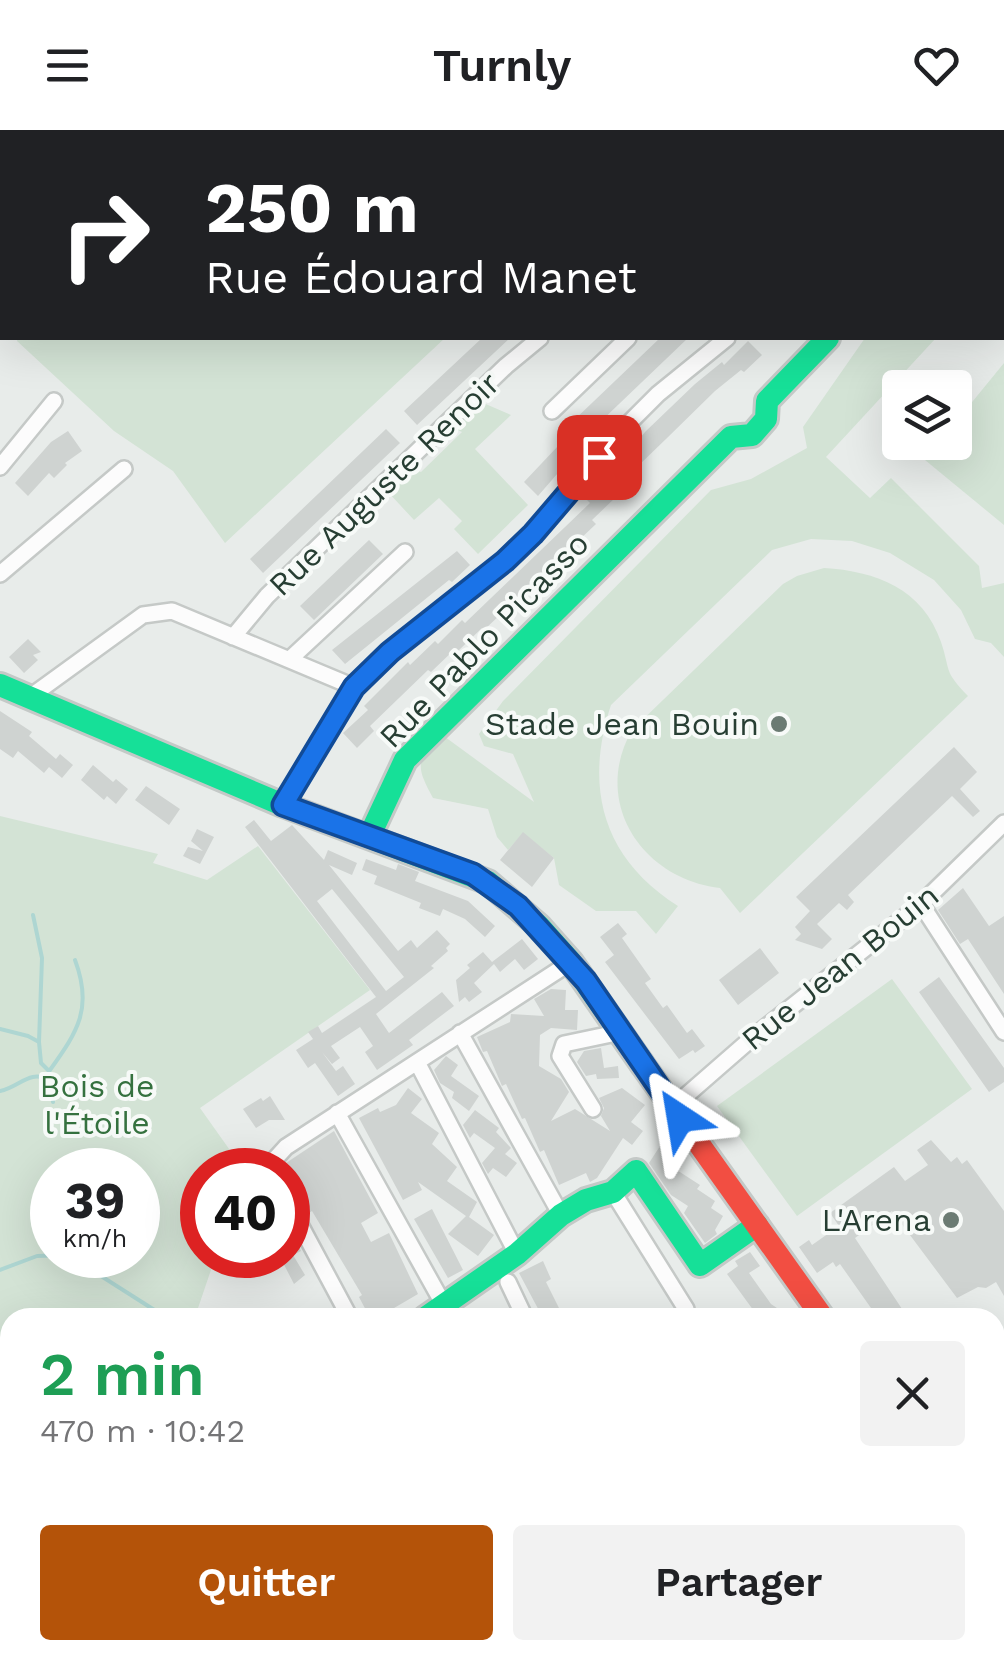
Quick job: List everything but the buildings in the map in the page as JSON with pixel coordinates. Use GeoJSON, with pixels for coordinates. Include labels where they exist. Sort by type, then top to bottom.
{"type":"FeatureCollection","features":[{"type":"Feature","properties":{"kind":"street","name":"Rue Auguste Renoir"},"geometry":{"type":"LineString","coordinates":[[232,637],[267,596],[538,340]]}},
{"type":"Feature","properties":{"kind":"street"},"geometry":{"type":"LineString","coordinates":[[552,410],[626,340]]}},
{"type":"Feature","properties":{"kind":"street"},"geometry":{"type":"LineString","coordinates":[[283,805],[354,687],[390,652],[505,561],[632,420],[725,340]]}},
{"type":"Feature","properties":{"kind":"street","name":"Rue Pablo Picasso"},"geometry":{"type":"LineString","coordinates":[[369,837],[378,810],[405,760],[731,438],[752,435],[766,419],[767,401],[826,340]]}},
{"type":"Feature","properties":{"kind":"street"},"geometry":{"type":"LineString","coordinates":[[0,468],[54,400]]}},
{"type":"Feature","properties":{"kind":"street"},"geometry":{"type":"LineString","coordinates":[[0,574],[124,468]]}},
{"type":"Feature","properties":{"kind":"street"},"geometry":{"type":"LineString","coordinates":[[290,659],[404,552]]}},
{"type":"Feature","properties":{"kind":"street"},"geometry":{"type":"LineString","coordinates":[[30,697],[132,621],[152,612],[172,612],[354,687]]}},
{"type":"Feature","properties":{"kind":"street"},"geometry":{"type":"LineString","coordinates":[[0,685],[283,805],[488,882],[539,926],[571,962],[816,1308]]}},
{"type":"Feature","properties":{"kind":"street","name":"Rue Jean Bouin"},"geometry":{"type":"LineString","coordinates":[[673,1107],[751,1039],[922,904],[1004,823]]}},
{"type":"Feature","properties":{"kind":"street"},"geometry":{"type":"LineString","coordinates":[[922,904],[1004,1032]]}},
{"type":"Feature","properties":{"kind":"street"},"geometry":{"type":"LineString","coordinates":[[285,1148],[571,962]]}},
{"type":"Feature","properties":{"kind":"street"},"geometry":{"type":"LineString","coordinates":[[593,1110],[560,1056],[564,1044],[621,1032]]}},
{"type":"Feature","properties":{"kind":"street"},"geometry":{"type":"LineString","coordinates":[[460,1033],[561,1215]]}},
{"type":"Feature","properties":{"kind":"street"},"geometry":{"type":"LineString","coordinates":[[417,1062],[517,1254]]}},
{"type":"Feature","properties":{"kind":"street"},"geometry":{"type":"LineString","coordinates":[[338,1113],[433,1308]]}},
{"type":"Feature","properties":{"kind":"street"},"geometry":{"type":"LineString","coordinates":[[441,1308],[517,1254],[561,1215],[586,1200],[613,1192],[636,1172],[700,1264],[757,1225]]}},
{"type":"Feature","properties":{"kind":"street"},"geometry":{"type":"LineString","coordinates":[[613,1192],[685,1308]]}},
{"type":"Feature","properties":{"kind":"street"},"geometry":{"type":"LineString","coordinates":[[310,1243],[345,1308]]}},
{"type":"Feature","properties":{"kind":"street"},"geometry":{"type":"LineString","coordinates":[[508,1282],[520,1308]]}},
{"type":"Feature","properties":{"kind":"green space"},"geometry":{"type":"Polygon","coordinates":[[[443,340],[225,543],[173,471],[114,431],[17,341],[443,340]]]}},
{"type":"Feature","properties":{"kind":"green space"},"geometry":{"type":"Polygon","coordinates":[[[864,340],[934,340],[906,370],[882,370],[882,396],[826,457],[870,498],[891,478],[979,566],[982,588],[1004,583],[1004,657],[991,643],[975,639],[961,610],[934,580],[890,553],[852,541],[811,539],[772,550],[611,705],[599,764],[600,792],[616,843],[652,887],[678,906],[656,934],[636,911],[596,911],[559,885],[554,858],[523,833],[508,850],[497,837],[488,809],[433,798],[423,779],[421,764],[426,751],[441,734],[534,802],[513,754],[484,746],[479,734],[503,701],[711,490],[751,479],[807,448],[803,427],[864,340]]]}},
{"type":"Feature","properties":{"kind":"green space"},"geometry":{"type":"Polygon","coordinates":[[[1004,363],[1004,525],[925,460],[972,460],[972,402],[1004,363]]]}},
{"type":"Feature","properties":{"kind":"green space"},"geometry":{"type":"Polygon","coordinates":[[[481,402],[511,415],[475,449],[528,505],[478,554],[454,529],[462,521],[439,498],[414,520],[387,491],[410,468],[421,472],[462,432],[453,428],[481,402]]]}},
{"type":"Feature","properties":{"kind":"green space"},"geometry":{"type":"Polygon","coordinates":[[[824,568],[862,573],[910,596],[933,624],[951,675],[968,696],[740,913],[720,888],[692,882],[668,870],[631,833],[621,809],[617,784],[621,757],[632,730],[783,584],[824,568]]]}},
{"type":"Feature","properties":{"kind":"green space","name":"Bois de l'Étoile"},"geometry":{"type":"Polygon","coordinates":[[[0,816],[158,854],[153,863],[207,880],[258,846],[370,990],[200,1108],[228,1148],[180,1148],[180,1278],[208,1278],[198,1308],[0,1308],[0,816]]]}},
{"type":"Feature","properties":{"kind":"green space"},"geometry":{"type":"Polygon","coordinates":[[[892,979],[972,1089],[797,1216],[717,1106],[892,979]]]}},
{"type":"Feature","properties":{"kind":"waterway"},"geometry":{"type":"LineString","coordinates":[[33,915],[42,958],[39,1042]]}},
{"type":"Feature","properties":{"kind":"waterway"},"geometry":{"type":"LineString","coordinates":[[50,1070],[80,1018],[83,992],[75,960]]}},
{"type":"Feature","properties":{"kind":"waterway"},"geometry":{"type":"LineString","coordinates":[[0,1029],[39,1042],[41,1063],[49,1071],[53,1102]]}},
{"type":"Feature","properties":{"kind":"waterway"},"geometry":{"type":"LineString","coordinates":[[0,1091],[30,1078],[50,1080]]}},
{"type":"Feature","properties":{"kind":"waterway"},"geometry":{"type":"LineString","coordinates":[[0,1270],[37,1256],[68,1255],[151,1308]]}},
{"type":"Feature","properties":{"kind":"traffic: fast"},"geometry":{"type":"LineString","coordinates":[[369,837],[405,760],[731,437],[752,435],[766,419],[767,401],[826,340]]}},
{"type":"Feature","properties":{"kind":"traffic: fast"},"geometry":{"type":"LineString","coordinates":[[0,685],[283,805],[488,882],[539,926],[571,962],[642,1064]]}},
{"type":"Feature","properties":{"kind":"traffic: fast"},"geometry":{"type":"LineString","coordinates":[[439,1308],[517,1254],[561,1215],[586,1200],[613,1192],[636,1171],[700,1265],[757,1225]]}},
{"type":"Feature","properties":{"kind":"traffic: jam"},"geometry":{"type":"LineString","coordinates":[[642,1064],[816,1308]]}},
{"type":"Feature","properties":{"kind":"place","name":"Stade Jean Bouin"},"geometry":{"type":"Point","coordinates":[779,724]}},
{"type":"Feature","properties":{"kind":"place","name":"L'Arena"},"geometry":{"type":"Point","coordinates":[951,1220]}},
{"type":"Feature","properties":{"kind":"route"},"geometry":{"type":"LineString","coordinates":[[599,457],[505,561],[390,652],[354,687],[283,805],[488,882],[539,926],[571,962],[680,1118]]}}]}
